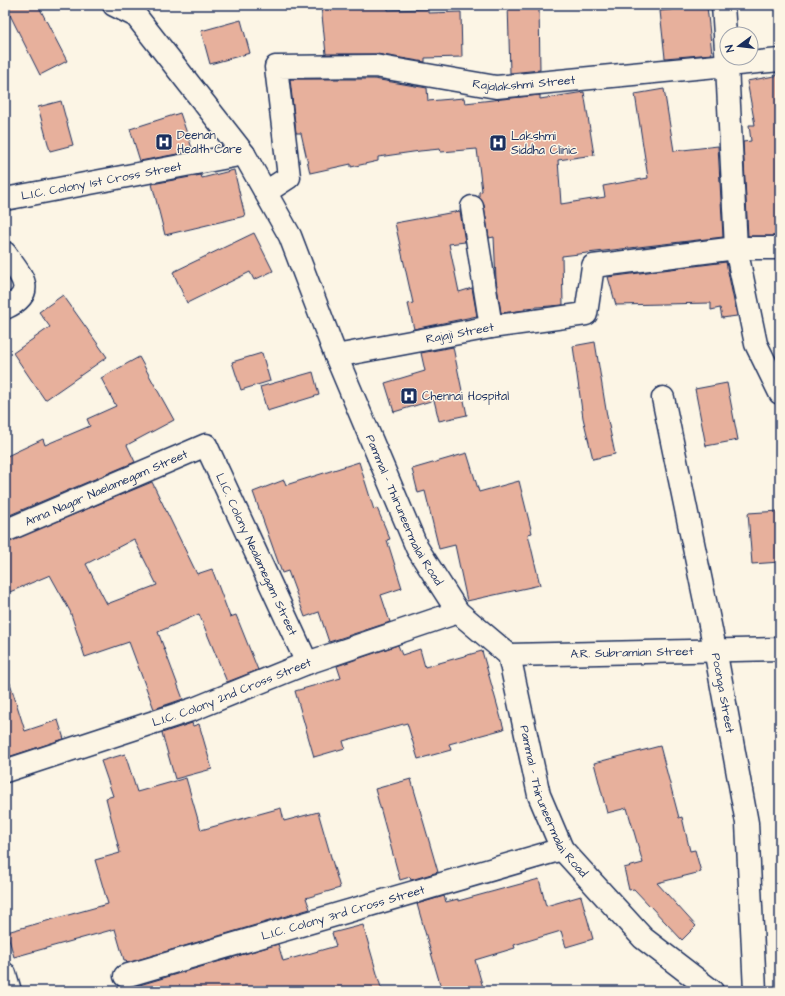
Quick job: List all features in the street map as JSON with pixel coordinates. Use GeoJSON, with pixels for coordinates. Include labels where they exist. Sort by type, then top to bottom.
{"type":"FeatureCollection","features":[{"type":"Feature","properties":{"kind":"street","name":"Pammal - Thiruneermalai Road"},"geometry":{"type":"LineString","coordinates":[[114,5],[136,11],[244,154],[290,236],[336,356],[417,548],[458,612],[509,655],[539,795],[562,849],[643,938],[712,991]]}},
{"type":"Feature","properties":{"kind":"street"},"geometry":{"type":"LineString","coordinates":[[723,5],[724,26]]}},
{"type":"Feature","properties":{"kind":"street"},"geometry":{"type":"LineString","coordinates":[[759,62],[780,60]]}},
{"type":"Feature","properties":{"kind":"street","name":"Rajalakshmi Street"},"geometry":{"type":"LineString","coordinates":[[266,192],[288,177],[276,67],[376,66],[496,87],[719,66]]}},
{"type":"Feature","properties":{"kind":"street"},"geometry":{"type":"LineString","coordinates":[[726,66],[736,248],[756,344],[780,392]]}},
{"type":"Feature","properties":{"kind":"street","name":"L.I.C. Colony 1st Cross Street"},"geometry":{"type":"LineString","coordinates":[[5,200],[244,154]]}},
{"type":"Feature","properties":{"kind":"street"},"geometry":{"type":"LineString","coordinates":[[472,207],[491,327]]}},
{"type":"Feature","properties":{"kind":"street"},"geometry":{"type":"LineString","coordinates":[[736,248],[780,248]]}},
{"type":"Feature","properties":{"kind":"street","name":"Rajaji Street"},"geometry":{"type":"LineString","coordinates":[[336,356],[491,327],[586,314],[593,266],[736,248]]}},
{"type":"Feature","properties":{"kind":"street"},"geometry":{"type":"LineString","coordinates":[[5,253],[23,280],[26,289],[23,297],[5,308]]}},
{"type":"Feature","properties":{"kind":"street","name":"Poonga Street"},"geometry":{"type":"LineString","coordinates":[[663,398],[715,649],[747,823],[755,991]]}},
{"type":"Feature","properties":{"kind":"street","name":"Anna Nagar Naelamegam Street"},"geometry":{"type":"LineString","coordinates":[[5,531],[206,445]]}},
{"type":"Feature","properties":{"kind":"street","name":"L.I.C. Colony Nealamegam Street"},"geometry":{"type":"LineString","coordinates":[[206,445],[307,663]]}},
{"type":"Feature","properties":{"kind":"street","name":"L.I.C. Colony 2nd Cross Street"},"geometry":{"type":"LineString","coordinates":[[5,771],[194,709],[307,663],[458,612]]}},
{"type":"Feature","properties":{"kind":"street","name":"A.R. Subramian Street"},"geometry":{"type":"LineString","coordinates":[[509,655],[715,649],[780,650]]}},
{"type":"Feature","properties":{"kind":"street","name":"L.I.C. Colony 3rd Cross Street"},"geometry":{"type":"LineString","coordinates":[[125,976],[562,849]]}},
{"type":"Feature","properties":{"kind":"street"},"geometry":{"type":"LineString","coordinates":[[5,974],[10,991]]}},
{"type":"Feature","properties":{"kind":"building"},"geometry":{"type":"Polygon","coordinates":[[[5,5],[38,5],[67,61],[40,75],[5,5]]]}},
{"type":"Feature","properties":{"kind":"building"},"geometry":{"type":"Polygon","coordinates":[[[388,5],[388,10],[428,9],[428,13],[461,12],[462,57],[425,58],[425,62],[377,54],[326,54],[321,6],[388,5]]]}},
{"type":"Feature","properties":{"kind":"building"},"geometry":{"type":"Polygon","coordinates":[[[508,5],[539,5],[540,70],[510,73],[508,5]]]}},
{"type":"Feature","properties":{"kind":"building"},"geometry":{"type":"Polygon","coordinates":[[[707,6],[712,54],[665,58],[660,11],[707,6]]]}},
{"type":"Feature","properties":{"kind":"building"},"geometry":{"type":"Polygon","coordinates":[[[241,20],[250,53],[210,64],[201,31],[241,20]]]}},
{"type":"Feature","properties":{"kind":"building"},"geometry":{"type":"Polygon","coordinates":[[[780,75],[780,236],[748,236],[743,142],[751,141],[749,125],[755,125],[747,81],[780,75]]]}},
{"type":"Feature","properties":{"kind":"building"},"geometry":{"type":"Polygon","coordinates":[[[290,79],[374,79],[427,88],[428,101],[464,98],[465,103],[540,95],[540,99],[584,92],[594,155],[558,160],[561,204],[605,197],[603,186],[648,178],[635,94],[664,89],[674,151],[718,146],[723,237],[562,256],[563,305],[525,308],[525,310],[501,313],[496,280],[494,237],[489,238],[484,205],[479,197],[479,192],[482,191],[477,149],[441,152],[440,149],[378,157],[378,161],[351,167],[351,164],[310,173],[301,133],[296,133],[290,79]]]}},
{"type":"Feature","properties":{"kind":"building"},"geometry":{"type":"Polygon","coordinates":[[[61,101],[73,145],[50,151],[38,107],[61,101]]]}},
{"type":"Feature","properties":{"kind":"building"},"geometry":{"type":"Polygon","coordinates":[[[180,113],[193,151],[140,161],[130,129],[180,113]]]}},
{"type":"Feature","properties":{"kind":"building"},"geometry":{"type":"Polygon","coordinates":[[[234,170],[245,216],[165,235],[152,184],[201,175],[202,178],[234,170]]]}},
{"type":"Feature","properties":{"kind":"building"},"geometry":{"type":"Polygon","coordinates":[[[460,211],[465,242],[449,244],[459,292],[472,288],[477,316],[414,329],[408,304],[413,303],[395,223],[460,211]]]}},
{"type":"Feature","properties":{"kind":"building"},"geometry":{"type":"Polygon","coordinates":[[[254,233],[273,271],[254,280],[250,272],[187,303],[173,272],[254,233]]]}},
{"type":"Feature","properties":{"kind":"building"},"geometry":{"type":"Polygon","coordinates":[[[726,262],[737,316],[722,318],[720,308],[711,310],[711,303],[616,305],[608,277],[726,262]]]}},
{"type":"Feature","properties":{"kind":"building"},"geometry":{"type":"Polygon","coordinates":[[[63,295],[107,357],[45,400],[13,353],[50,327],[39,312],[63,295]]]}},
{"type":"Feature","properties":{"kind":"building"},"geometry":{"type":"Polygon","coordinates":[[[595,342],[615,454],[593,459],[583,418],[573,346],[595,342]]]}},
{"type":"Feature","properties":{"kind":"building"},"geometry":{"type":"Polygon","coordinates":[[[453,347],[467,415],[439,421],[434,400],[394,412],[385,383],[425,371],[421,353],[453,347]]]}},
{"type":"Feature","properties":{"kind":"building"},"geometry":{"type":"Polygon","coordinates":[[[262,353],[270,381],[241,390],[232,362],[262,353]]]}},
{"type":"Feature","properties":{"kind":"building"},"geometry":{"type":"Polygon","coordinates":[[[139,357],[174,420],[127,445],[135,462],[5,517],[5,457],[43,439],[45,445],[90,426],[87,419],[116,406],[101,378],[139,357]]]}},
{"type":"Feature","properties":{"kind":"building"},"geometry":{"type":"Polygon","coordinates":[[[313,372],[319,395],[267,411],[260,387],[313,372]]]}},
{"type":"Feature","properties":{"kind":"building"},"geometry":{"type":"Polygon","coordinates":[[[727,383],[738,440],[706,446],[695,389],[727,383]]]}},
{"type":"Feature","properties":{"kind":"building"},"geometry":{"type":"Polygon","coordinates":[[[467,453],[479,492],[519,481],[532,533],[528,534],[540,585],[467,601],[455,545],[439,549],[425,491],[418,493],[412,469],[467,453]]]}},
{"type":"Feature","properties":{"kind":"building"},"geometry":{"type":"Polygon","coordinates":[[[359,462],[374,510],[377,508],[390,539],[387,540],[402,588],[381,595],[390,622],[329,642],[319,612],[305,617],[288,571],[282,573],[253,492],[284,480],[286,485],[359,462]]]}},
{"type":"Feature","properties":{"kind":"building"},"geometry":{"type":"Polygon","coordinates":[[[152,482],[197,574],[212,569],[230,617],[236,615],[258,670],[227,682],[199,614],[158,632],[183,699],[154,709],[129,642],[85,657],[70,611],[50,575],[5,594],[5,543],[152,482]],[[134,539],[86,564],[107,604],[157,585],[134,539]]]}},
{"type":"Feature","properties":{"kind":"building"},"geometry":{"type":"Polygon","coordinates":[[[780,511],[780,562],[752,564],[748,513],[780,511]]]}},
{"type":"Feature","properties":{"kind":"building"},"geometry":{"type":"Polygon","coordinates":[[[398,645],[402,655],[420,649],[425,667],[482,651],[504,729],[449,744],[451,750],[418,759],[407,723],[343,741],[345,748],[314,757],[295,691],[341,678],[337,666],[398,645]]]}},
{"type":"Feature","properties":{"kind":"building"},"geometry":{"type":"Polygon","coordinates":[[[5,683],[10,683],[25,731],[58,720],[64,739],[5,758],[5,683]]]}},
{"type":"Feature","properties":{"kind":"building"},"geometry":{"type":"Polygon","coordinates":[[[192,723],[193,726],[199,724],[212,769],[175,779],[162,733],[192,723]]]}},
{"type":"Feature","properties":{"kind":"building"},"geometry":{"type":"Polygon","coordinates":[[[660,746],[679,818],[682,817],[690,851],[695,850],[701,872],[657,883],[696,926],[682,940],[634,889],[629,890],[624,868],[643,863],[627,808],[607,813],[594,763],[660,746]]]}},
{"type":"Feature","properties":{"kind":"building"},"geometry":{"type":"Polygon","coordinates":[[[125,754],[137,792],[186,778],[201,830],[281,808],[284,821],[318,812],[340,888],[306,898],[310,909],[127,963],[126,960],[124,960],[115,929],[14,957],[7,932],[108,904],[95,860],[120,853],[106,798],[113,796],[101,761],[125,754]]]}},
{"type":"Feature","properties":{"kind":"building"},"geometry":{"type":"Polygon","coordinates":[[[411,779],[438,872],[411,880],[410,877],[400,880],[375,789],[411,779]]]}},
{"type":"Feature","properties":{"kind":"building"},"geometry":{"type":"Polygon","coordinates":[[[539,879],[546,906],[581,896],[593,939],[566,947],[561,931],[514,945],[515,948],[475,960],[484,991],[442,991],[417,904],[444,896],[446,902],[458,899],[458,901],[539,879]]]}},
{"type":"Feature","properties":{"kind":"building"},"geometry":{"type":"Polygon","coordinates":[[[363,925],[382,991],[135,991],[133,987],[278,944],[283,961],[336,946],[332,933],[363,925]]]}},
{"type":"Feature","properties":{"kind":"place","name":"Deenan Health Care"},"geometry":{"type":"Point","coordinates":[164,142]}},
{"type":"Feature","properties":{"kind":"place","name":"Lakshmi Siddha Clinic"},"geometry":{"type":"Point","coordinates":[498,143]}},
{"type":"Feature","properties":{"kind":"place","name":"Chennai Hospital"},"geometry":{"type":"Point","coordinates":[409,396]}}]}
